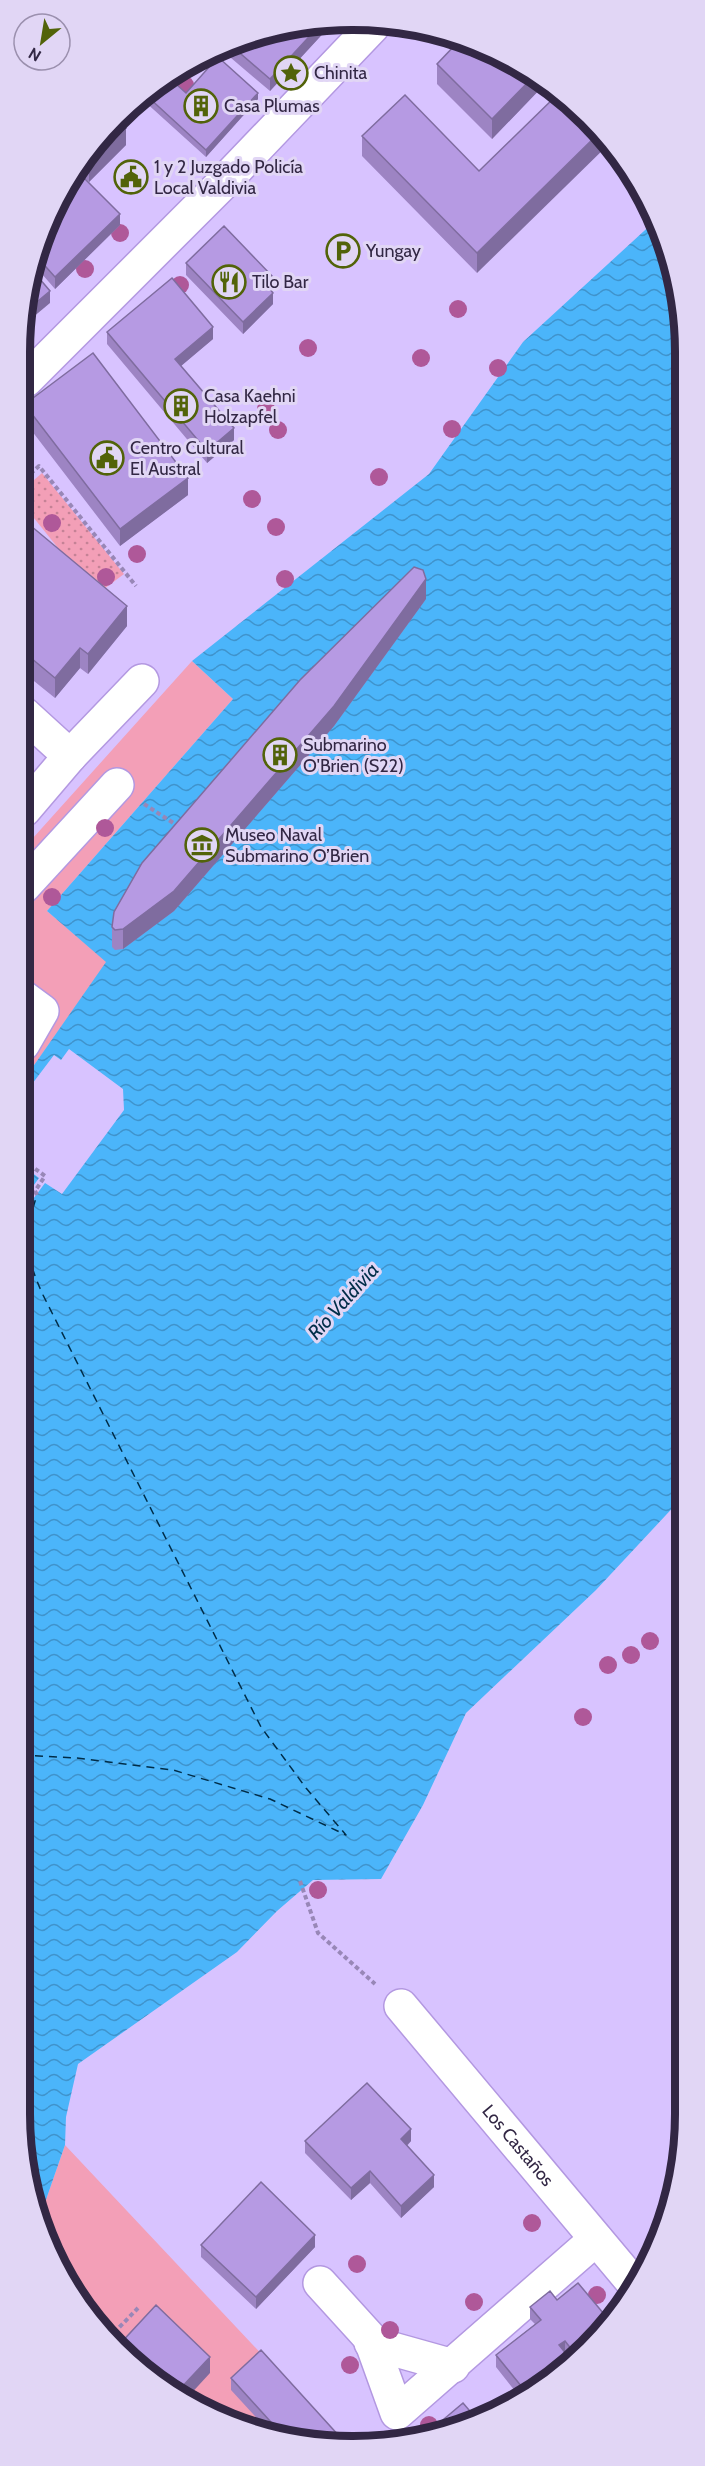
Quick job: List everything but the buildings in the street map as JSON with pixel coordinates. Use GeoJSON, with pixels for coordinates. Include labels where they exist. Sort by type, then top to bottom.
{"type":"FeatureCollection","features":[{"type":"Feature","properties":{"kind":"street"},"geometry":{"type":"LineString","coordinates":[[30,376],[222,184],[369,31]]}},
{"type":"Feature","properties":{"kind":"street"},"geometry":{"type":"LineString","coordinates":[[30,803],[70,756],[142,681]]}},
{"type":"Feature","properties":{"kind":"street"},"geometry":{"type":"LineString","coordinates":[[30,719],[70,756]]}},
{"type":"Feature","properties":{"kind":"street"},"geometry":{"type":"LineString","coordinates":[[30,879],[117,785]]}},
{"type":"Feature","properties":{"kind":"street"},"geometry":{"type":"LineString","coordinates":[[30,1002],[42,1011],[30,1032]]}},
{"type":"Feature","properties":{"kind":"street","name":"Los Castaños"},"geometry":{"type":"LineString","coordinates":[[401,2006],[630,2279]]}},
{"type":"Feature","properties":{"kind":"street"},"geometry":{"type":"LineString","coordinates":[[320,2283],[370,2338],[398,2413],[596,2239]]}},
{"type":"Feature","properties":{"kind":"street"},"geometry":{"type":"LineString","coordinates":[[371,2343],[453,2366]]}},
{"type":"Feature","properties":{"kind":"path"},"geometry":{"type":"LineString","coordinates":[[30,474],[39,466],[136,586]]}},
{"type":"Feature","properties":{"kind":"path"},"geometry":{"type":"LineString","coordinates":[[117,785],[186,831]]}},
{"type":"Feature","properties":{"kind":"path"},"geometry":{"type":"LineString","coordinates":[[30,1165],[45,1176],[35,1191],[36,1195]]}},
{"type":"Feature","properties":{"kind":"path"},"geometry":{"type":"LineString","coordinates":[[300,1881],[318,1933],[401,2006]]}},
{"type":"Feature","properties":{"kind":"path"},"geometry":{"type":"LineString","coordinates":[[115,2332],[138,2308]]}},
{"type":"Feature","properties":{"kind":"shaded area"},"geometry":{"type":"Polygon","coordinates":[[[42,473],[124,574],[96,595],[30,513],[30,484],[42,473]]]}},
{"type":"Feature","properties":{"kind":"shaded area"},"geometry":{"type":"Polygon","coordinates":[[[192,661],[233,699],[47,911],[107,962],[30,1071],[30,841],[192,661]]]}},
{"type":"Feature","properties":{"kind":"shaded area"},"geometry":{"type":"Polygon","coordinates":[[[65,2145],[338,2435],[290,2430],[249,2419],[191,2393],[156,2369],[124,2342],[84,2293],[63,2256],[44,2206],[65,2145]]]}},
{"type":"Feature","properties":{"kind":"water","name":"Río Valdivia"},"geometry":{"type":"Polygon","coordinates":[[[649,226],[658,249],[669,290],[675,352],[675,1505],[596,1590],[466,1713],[423,1805],[381,1879],[313,1880],[277,1911],[237,1952],[78,2064],[66,2117],[65,2145],[44,2206],[33,2156],[30,2114],[30,1071],[106,962],[47,911],[233,699],[192,661],[429,474],[523,342],[649,226]]]}},
{"type":"Feature","properties":{"kind":"pier"},"geometry":{"type":"Polygon","coordinates":[[[69,1049],[123,1089],[124,1110],[62,1194],[45,1183],[30,1203],[30,1190],[39,1178],[30,1171],[30,1087],[54,1055],[61,1060],[69,1049]]]}},
{"type":"Feature","properties":{"kind":"ferry route"},"geometry":{"type":"LineString","coordinates":[[30,1219],[37,1195]]}},
{"type":"Feature","properties":{"kind":"ferry route"},"geometry":{"type":"LineString","coordinates":[[30,1257],[43,1295],[261,1727],[306,1788],[346,1835],[270,1799],[173,1770],[77,1758],[30,1755]]}},
{"type":"Feature","properties":{"kind":"place","name":"Chinita"},"geometry":{"type":"Point","coordinates":[291,73]}},
{"type":"Feature","properties":{"kind":"place","name":"Casa Plumas"},"geometry":{"type":"Point","coordinates":[201,106]}},
{"type":"Feature","properties":{"kind":"place","name":"1 y 2 Juzgado Policía Local Valdivia"},"geometry":{"type":"Point","coordinates":[131,177]}},
{"type":"Feature","properties":{"kind":"place","name":"Yungay"},"geometry":{"type":"Point","coordinates":[343,251]}},
{"type":"Feature","properties":{"kind":"place","name":"Tilo Bar"},"geometry":{"type":"Point","coordinates":[229,282]}},
{"type":"Feature","properties":{"kind":"place","name":"Casa Kaehni Holzapfel"},"geometry":{"type":"Point","coordinates":[181,406]}},
{"type":"Feature","properties":{"kind":"place","name":"Centro Cultural El Austral"},"geometry":{"type":"Point","coordinates":[107,458]}},
{"type":"Feature","properties":{"kind":"place","name":"Submarino O'Brien (S22)"},"geometry":{"type":"Point","coordinates":[280,755]}},
{"type":"Feature","properties":{"kind":"place","name":"Museo Naval Submarino O’Brien"},"geometry":{"type":"Point","coordinates":[202,845]}}]}
